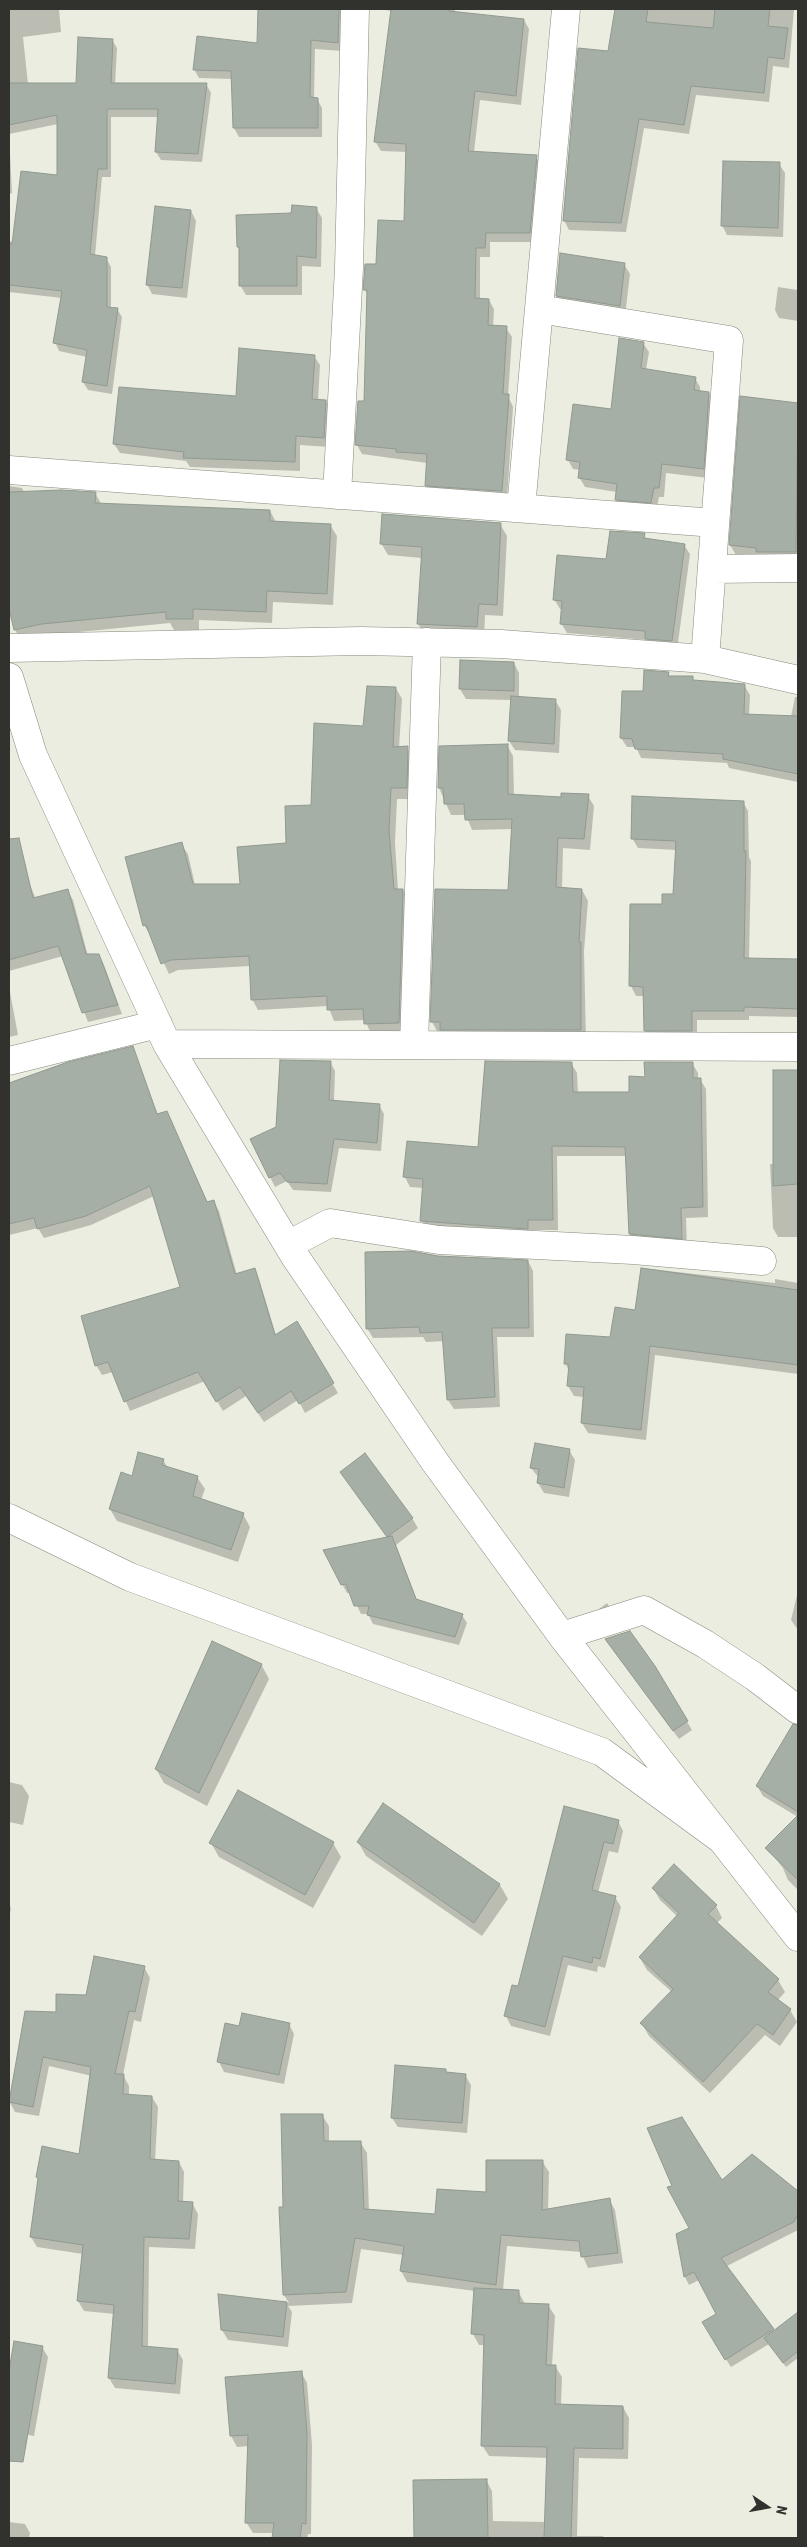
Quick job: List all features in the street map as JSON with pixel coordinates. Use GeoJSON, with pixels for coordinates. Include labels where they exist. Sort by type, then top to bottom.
{"type":"FeatureCollection","features":[{"type":"Feature","properties":{"kind":"street"},"geometry":{"type":"LineString","coordinates":[[337,495],[349,268],[355,9]]}},
{"type":"Feature","properties":{"kind":"street"},"geometry":{"type":"LineString","coordinates":[[521,508],[566,9]]}},
{"type":"Feature","properties":{"kind":"street"},"geometry":{"type":"LineString","coordinates":[[539,309],[729,340],[705,659]]}},
{"type":"Feature","properties":{"kind":"street"},"geometry":{"type":"LineString","coordinates":[[9,470],[715,523]]}},
{"type":"Feature","properties":{"kind":"street"},"geometry":{"type":"LineString","coordinates":[[712,569],[798,568]]}},
{"type":"Feature","properties":{"kind":"street"},"geometry":{"type":"LineString","coordinates":[[9,648],[361,641],[501,644],[705,659],[798,680]]}},
{"type":"Feature","properties":{"kind":"street"},"geometry":{"type":"LineString","coordinates":[[414,1045],[427,642]]}},
{"type":"Feature","properties":{"kind":"street"},"geometry":{"type":"LineString","coordinates":[[9,677],[33,755],[163,1034],[288,1245],[435,1462],[562,1636],[798,1937]]}},
{"type":"Feature","properties":{"kind":"street"},"geometry":{"type":"LineString","coordinates":[[9,1061],[163,1034],[414,1045],[798,1047]]}},
{"type":"Feature","properties":{"kind":"street"},"geometry":{"type":"LineString","coordinates":[[288,1245],[330,1222],[439,1240],[633,1250],[762,1261]]}},
{"type":"Feature","properties":{"kind":"street"},"geometry":{"type":"LineString","coordinates":[[9,1518],[130,1577],[602,1752],[722,1840]]}},
{"type":"Feature","properties":{"kind":"street"},"geometry":{"type":"LineString","coordinates":[[562,1636],[644,1610],[705,1644],[755,1677],[798,1710]]}},
{"type":"Feature","properties":{"kind":"building"},"geometry":{"type":"Polygon","coordinates":[[[258,9],[339,9],[338,43],[311,40],[310,97],[318,98],[318,128],[233,128],[231,71],[193,70],[197,36],[257,43],[258,9]]]}},
{"type":"Feature","properties":{"kind":"building"},"geometry":{"type":"Polygon","coordinates":[[[391,9],[449,9],[449,11],[524,19],[516,96],[475,91],[468,151],[537,155],[530,233],[486,233],[485,248],[476,248],[475,298],[489,299],[488,325],[507,326],[503,394],[509,394],[509,396],[502,491],[425,486],[427,454],[396,452],[396,449],[355,445],[358,401],[364,401],[367,290],[363,290],[365,264],[376,264],[378,220],[404,221],[406,144],[374,142],[391,9]]]}},
{"type":"Feature","properties":{"kind":"building"},"geometry":{"type":"Polygon","coordinates":[[[615,9],[648,9],[646,22],[713,28],[715,9],[770,9],[768,26],[788,28],[784,59],[768,57],[764,93],[691,86],[684,125],[639,119],[621,223],[563,221],[578,48],[608,51],[615,9]]]}},
{"type":"Feature","properties":{"kind":"building"},"geometry":{"type":"Polygon","coordinates":[[[78,37],[113,39],[111,83],[207,83],[198,154],[155,152],[158,109],[107,109],[107,169],[98,169],[90,254],[107,257],[107,307],[118,308],[107,386],[82,382],[87,350],[53,343],[62,291],[9,285],[9,243],[12,244],[21,171],[57,175],[57,115],[9,125],[9,83],[76,83],[78,37]]]}},
{"type":"Feature","properties":{"kind":"building"},"geometry":{"type":"Polygon","coordinates":[[[723,161],[780,162],[778,228],[721,226],[723,161]]]}},
{"type":"Feature","properties":{"kind":"building"},"geometry":{"type":"Polygon","coordinates":[[[292,205],[317,207],[316,258],[297,256],[297,286],[239,286],[239,247],[237,247],[236,215],[291,213],[292,205]]]}},
{"type":"Feature","properties":{"kind":"building"},"geometry":{"type":"Polygon","coordinates":[[[155,206],[191,210],[182,288],[146,285],[155,206]]]}},
{"type":"Feature","properties":{"kind":"building"},"geometry":{"type":"Polygon","coordinates":[[[560,253],[625,263],[620,306],[556,296],[560,253]]]}},
{"type":"Feature","properties":{"kind":"building"},"geometry":{"type":"Polygon","coordinates":[[[619,338],[644,342],[641,368],[696,377],[694,390],[709,392],[704,469],[662,464],[659,488],[654,488],[651,503],[615,500],[617,484],[578,478],[580,462],[566,460],[573,404],[611,409],[619,338]]]}},
{"type":"Feature","properties":{"kind":"building"},"geometry":{"type":"Polygon","coordinates":[[[239,348],[315,355],[312,399],[326,400],[324,438],[296,436],[295,462],[183,458],[184,452],[113,444],[119,387],[236,396],[239,348]]]}},
{"type":"Feature","properties":{"kind":"building"},"geometry":{"type":"Polygon","coordinates":[[[740,396],[798,403],[796,552],[756,552],[756,548],[729,545],[740,396]]]}},
{"type":"Feature","properties":{"kind":"building"},"geometry":{"type":"Polygon","coordinates":[[[61,490],[96,492],[95,503],[270,510],[270,521],[331,524],[327,594],[267,591],[266,612],[193,609],[193,619],[166,619],[166,612],[42,624],[14,630],[9,609],[9,492],[61,490]]]}},
{"type":"Feature","properties":{"kind":"building"},"geometry":{"type":"Polygon","coordinates":[[[382,514],[501,523],[497,605],[479,604],[477,627],[417,624],[422,547],[380,544],[382,514]]]}},
{"type":"Feature","properties":{"kind":"building"},"geometry":{"type":"Polygon","coordinates":[[[610,531],[645,533],[644,538],[685,544],[672,641],[645,639],[645,631],[560,624],[562,601],[553,600],[557,555],[606,559],[610,531]]]}},
{"type":"Feature","properties":{"kind":"building"},"geometry":{"type":"Polygon","coordinates":[[[460,660],[514,662],[514,691],[459,689],[460,660]]]}},
{"type":"Feature","properties":{"kind":"building"},"geometry":{"type":"Polygon","coordinates":[[[644,670],[669,672],[668,676],[693,676],[693,680],[745,684],[744,714],[798,716],[798,774],[723,759],[723,754],[635,749],[632,739],[620,738],[622,691],[643,691],[644,670]]]}},
{"type":"Feature","properties":{"kind":"building"},"geometry":{"type":"Polygon","coordinates":[[[367,686],[396,687],[393,747],[408,746],[407,788],[391,788],[389,831],[394,889],[403,889],[399,1023],[364,1024],[363,1009],[327,1010],[327,996],[251,1000],[249,956],[171,960],[161,964],[146,925],[143,926],[125,857],[182,842],[193,884],[240,884],[237,847],[286,843],[285,806],[311,805],[314,723],[363,726],[367,686]]]}},
{"type":"Feature","properties":{"kind":"building"},"geometry":{"type":"Polygon","coordinates":[[[511,696],[556,699],[554,744],[508,741],[511,696]]]}},
{"type":"Feature","properties":{"kind":"building"},"geometry":{"type":"Polygon","coordinates":[[[508,744],[508,794],[561,797],[561,793],[589,794],[584,839],[558,838],[556,887],[582,889],[579,942],[581,942],[581,1030],[440,1030],[440,1022],[430,1022],[435,889],[508,890],[512,819],[465,820],[464,804],[444,804],[443,788],[438,788],[439,746],[508,744]]]}},
{"type":"Feature","properties":{"kind":"building"},"geometry":{"type":"Polygon","coordinates":[[[632,796],[744,801],[744,851],[746,851],[744,958],[798,959],[798,1009],[744,1007],[744,1011],[692,1011],[692,1031],[644,1031],[643,987],[629,986],[630,904],[662,904],[662,894],[673,894],[676,841],[631,839],[632,796]]]}},
{"type":"Feature","properties":{"kind":"building"},"geometry":{"type":"Polygon","coordinates":[[[19,838],[33,898],[68,889],[86,954],[99,954],[118,1005],[82,1013],[58,946],[9,960],[9,839],[19,838]]]}},
{"type":"Feature","properties":{"kind":"building"},"geometry":{"type":"Polygon","coordinates":[[[133,1046],[157,1114],[167,1111],[207,1202],[214,1200],[235,1274],[255,1268],[275,1335],[297,1321],[334,1383],[299,1404],[291,1391],[258,1413],[240,1387],[216,1402],[198,1372],[124,1402],[108,1362],[95,1366],[81,1316],[180,1287],[150,1186],[86,1216],[37,1229],[34,1218],[9,1224],[9,1083],[68,1062],[133,1046]]]}},
{"type":"Feature","properties":{"kind":"building"},"geometry":{"type":"Polygon","coordinates":[[[280,1060],[331,1061],[329,1100],[380,1104],[377,1143],[334,1139],[327,1184],[287,1182],[280,1173],[269,1178],[250,1139],[276,1127],[280,1060]]]}},
{"type":"Feature","properties":{"kind":"building"},"geometry":{"type":"Polygon","coordinates":[[[485,1061],[572,1062],[573,1092],[629,1092],[629,1076],[645,1077],[644,1062],[693,1062],[693,1078],[701,1078],[703,1207],[681,1208],[682,1239],[629,1234],[625,1147],[552,1146],[553,1220],[528,1220],[528,1229],[420,1221],[423,1179],[403,1177],[407,1141],[478,1147],[485,1061]]]}},
{"type":"Feature","properties":{"kind":"building"},"geometry":{"type":"Polygon","coordinates":[[[773,1070],[798,1070],[798,1184],[773,1186],[773,1070]]]}},
{"type":"Feature","properties":{"kind":"building"},"geometry":{"type":"Polygon","coordinates":[[[411,1251],[438,1256],[528,1260],[529,1328],[492,1328],[495,1397],[447,1400],[442,1332],[420,1333],[419,1327],[366,1329],[365,1252],[411,1251]]]}},
{"type":"Feature","properties":{"kind":"building"},"geometry":{"type":"Polygon","coordinates":[[[641,1268],[798,1290],[798,1365],[650,1346],[641,1430],[581,1423],[584,1387],[567,1386],[569,1364],[564,1364],[566,1334],[610,1337],[615,1307],[635,1310],[641,1268]]]}},
{"type":"Feature","properties":{"kind":"building"},"geometry":{"type":"Polygon","coordinates":[[[535,1443],[570,1449],[564,1488],[537,1483],[539,1469],[530,1468],[535,1443]]]}},
{"type":"Feature","properties":{"kind":"building"},"geometry":{"type":"Polygon","coordinates":[[[138,1452],[164,1459],[162,1465],[198,1476],[193,1496],[244,1513],[231,1550],[109,1509],[121,1472],[132,1476],[138,1452]]]}},
{"type":"Feature","properties":{"kind":"building"},"geometry":{"type":"Polygon","coordinates":[[[365,1453],[413,1518],[387,1537],[340,1472],[365,1453]]]}},
{"type":"Feature","properties":{"kind":"building"},"geometry":{"type":"Polygon","coordinates":[[[392,1536],[416,1599],[463,1614],[455,1637],[367,1615],[369,1606],[354,1606],[346,1584],[341,1585],[323,1550],[392,1536]]]}},
{"type":"Feature","properties":{"kind":"building"},"geometry":{"type":"Polygon","coordinates":[[[630,1631],[655,1666],[688,1721],[673,1731],[605,1639],[630,1631]]]}},
{"type":"Feature","properties":{"kind":"building"},"geometry":{"type":"Polygon","coordinates":[[[212,1641],[262,1664],[199,1793],[155,1769],[212,1641]]]}},
{"type":"Feature","properties":{"kind":"building"},"geometry":{"type":"Polygon","coordinates":[[[793,1724],[798,1725],[798,1812],[756,1786],[793,1724]]]}},
{"type":"Feature","properties":{"kind":"building"},"geometry":{"type":"Polygon","coordinates":[[[238,1790],[334,1842],[305,1895],[209,1843],[238,1790]]]}},
{"type":"Feature","properties":{"kind":"building"},"geometry":{"type":"Polygon","coordinates":[[[383,1803],[500,1884],[474,1923],[357,1842],[383,1803]]]}},
{"type":"Feature","properties":{"kind":"building"},"geometry":{"type":"Polygon","coordinates":[[[564,1806],[619,1820],[613,1844],[604,1842],[592,1890],[616,1896],[600,1959],[593,1957],[592,1963],[563,1956],[545,2027],[504,2016],[512,1985],[518,1986],[564,1806]]]}},
{"type":"Feature","properties":{"kind":"building"},"geometry":{"type":"Polygon","coordinates":[[[798,1815],[798,1880],[765,1848],[798,1815]]]}},
{"type":"Feature","properties":{"kind":"building"},"geometry":{"type":"Polygon","coordinates":[[[674,1864],[717,1905],[708,1914],[779,1979],[768,1992],[791,2009],[773,2035],[757,2024],[703,2082],[640,2023],[673,1989],[639,1957],[679,1913],[652,1888],[674,1864]]]}},
{"type":"Feature","properties":{"kind":"building"},"geometry":{"type":"Polygon","coordinates":[[[94,1956],[145,1966],[135,2012],[129,2011],[115,2074],[124,2074],[123,2094],[152,2096],[150,2159],[179,2161],[178,2201],[193,2202],[189,2239],[144,2237],[142,2346],[178,2349],[175,2384],[108,2378],[114,2305],[77,2301],[83,2245],[30,2237],[38,2178],[36,2177],[42,2146],[79,2154],[91,2067],[43,2057],[33,2107],[9,2102],[25,2011],[56,2012],[56,1994],[86,1995],[94,1956]]]}},
{"type":"Feature","properties":{"kind":"building"},"geometry":{"type":"Polygon","coordinates":[[[242,2013],[290,2023],[279,2075],[217,2062],[225,2023],[239,2026],[242,2013]]]}},
{"type":"Feature","properties":{"kind":"building"},"geometry":{"type":"Polygon","coordinates":[[[395,2065],[446,2069],[446,2072],[466,2074],[462,2123],[391,2118],[395,2065]]]}},
{"type":"Feature","properties":{"kind":"building"},"geometry":{"type":"Polygon","coordinates":[[[281,2114],[323,2114],[324,2141],[361,2141],[364,2209],[435,2214],[437,2189],[486,2192],[486,2160],[543,2160],[542,2210],[610,2198],[618,2253],[581,2257],[579,2241],[501,2235],[496,2285],[400,2271],[404,2246],[355,2238],[346,2292],[283,2295],[279,2207],[283,2207],[281,2114]]]}},
{"type":"Feature","properties":{"kind":"building"},"geometry":{"type":"Polygon","coordinates":[[[682,2117],[722,2180],[752,2154],[798,2191],[798,2214],[794,2222],[721,2258],[774,2329],[725,2360],[702,2322],[716,2314],[694,2272],[684,2277],[676,2234],[689,2228],[667,2187],[672,2186],[647,2128],[682,2117]]]}},
{"type":"Feature","properties":{"kind":"building"},"geometry":{"type":"Polygon","coordinates":[[[474,2288],[519,2290],[519,2303],[549,2304],[546,2365],[556,2365],[555,2404],[623,2406],[623,2449],[574,2448],[571,2538],[544,2538],[547,2447],[481,2446],[484,2335],[471,2334],[474,2288]]]}},
{"type":"Feature","properties":{"kind":"building"},"geometry":{"type":"Polygon","coordinates":[[[218,2294],[287,2302],[283,2337],[221,2330],[218,2294]]]}},
{"type":"Feature","properties":{"kind":"building"},"geometry":{"type":"Polygon","coordinates":[[[798,2312],[798,2351],[783,2363],[764,2338],[798,2312]]]}},
{"type":"Feature","properties":{"kind":"building"},"geometry":{"type":"Polygon","coordinates":[[[14,2341],[43,2346],[23,2462],[9,2461],[9,2371],[14,2341]]]}},
{"type":"Feature","properties":{"kind":"building"},"geometry":{"type":"Polygon","coordinates":[[[302,2371],[307,2433],[306,2524],[302,2523],[300,2538],[272,2538],[274,2523],[245,2523],[248,2435],[230,2436],[225,2377],[302,2371]]]}},
{"type":"Feature","properties":{"kind":"building"},"geometry":{"type":"Polygon","coordinates":[[[487,2479],[488,2538],[414,2538],[413,2480],[487,2479]]]}}]}
